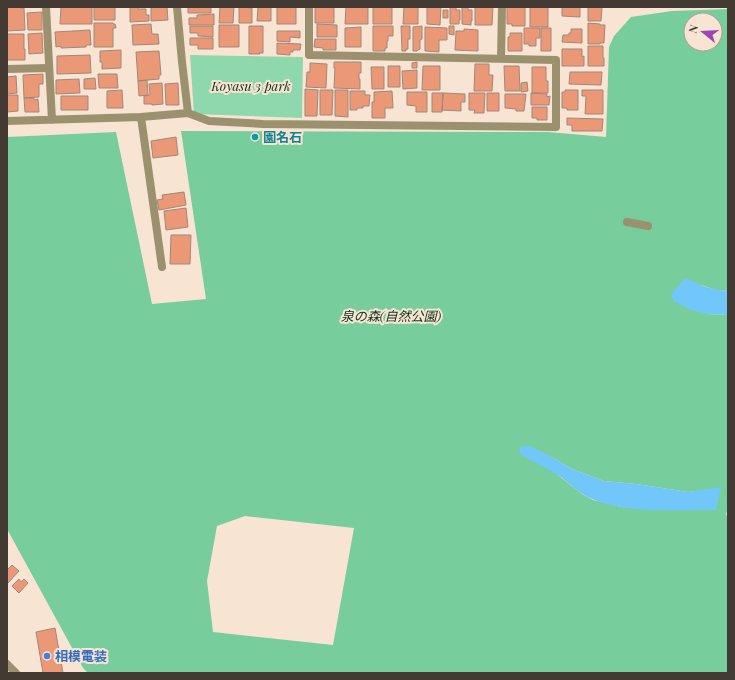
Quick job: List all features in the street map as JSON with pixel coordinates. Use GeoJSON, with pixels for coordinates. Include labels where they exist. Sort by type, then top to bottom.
{"type":"FeatureCollection","features":[{"type":"Feature","properties":{"kind":"street"},"geometry":{"type":"LineString","coordinates":[[46,7],[52,120]]}},
{"type":"Feature","properties":{"kind":"street"},"geometry":{"type":"LineString","coordinates":[[178,7],[188,113]]}},
{"type":"Feature","properties":{"kind":"street"},"geometry":{"type":"LineString","coordinates":[[7,121],[141,117],[188,113],[209,122],[264,124],[556,127],[556,60],[309,55],[309,7]]}},
{"type":"Feature","properties":{"kind":"street"},"geometry":{"type":"LineString","coordinates":[[501,59],[502,7]]}},
{"type":"Feature","properties":{"kind":"street"},"geometry":{"type":"LineString","coordinates":[[7,69],[49,68]]}},
{"type":"Feature","properties":{"kind":"street"},"geometry":{"type":"LineString","coordinates":[[141,117],[162,266]]}},
{"type":"Feature","properties":{"kind":"street"},"geometry":{"type":"LineString","coordinates":[[627,222],[648,226]]}},
{"type":"Feature","properties":{"kind":"street"},"geometry":{"type":"LineString","coordinates":[[7,664],[16,673]]}},
{"type":"Feature","properties":{"kind":"green space","name":"泉の森(自然公園)"},"geometry":{"type":"Polygon","coordinates":[[[728,9],[728,291],[716,290],[701,285],[707,314],[728,315],[728,507],[726,515],[728,516],[728,673],[88,673],[83,668],[7,529],[7,137],[116,132],[152,304],[206,299],[181,131],[548,132],[606,137],[609,47],[614,36],[631,17],[672,11],[728,9]],[[552,457],[558,475],[582,494],[593,500],[621,507],[659,510],[721,488],[688,492],[604,481],[572,469],[552,457]],[[245,516],[217,526],[207,581],[213,632],[333,645],[354,528],[245,516]]]}},
{"type":"Feature","properties":{"kind":"green space","name":"Koyasu 3 park"},"geometry":{"type":"Polygon","coordinates":[[[190,55],[303,57],[302,118],[194,114],[190,55]]]}},
{"type":"Feature","properties":{"kind":"water"},"geometry":{"type":"Polygon","coordinates":[[[685,278],[706,287],[728,291],[728,315],[707,314],[691,310],[674,301],[671,294],[685,278]]]}},
{"type":"Feature","properties":{"kind":"water"},"geometry":{"type":"Polygon","coordinates":[[[521,446],[530,446],[572,469],[604,481],[688,492],[721,487],[716,510],[653,510],[606,504],[587,497],[558,475],[523,456],[519,453],[521,446]]]}},
{"type":"Feature","properties":{"kind":"building"},"geometry":{"type":"Polygon","coordinates":[[[7,7],[24,8],[25,30],[7,31],[7,7]]]}},
{"type":"Feature","properties":{"kind":"building"},"geometry":{"type":"Polygon","coordinates":[[[61,7],[92,7],[92,24],[60,24],[61,7]]]}},
{"type":"Feature","properties":{"kind":"building"},"geometry":{"type":"Polygon","coordinates":[[[94,7],[115,7],[115,20],[94,20],[94,7]]]}},
{"type":"Feature","properties":{"kind":"building"},"geometry":{"type":"Polygon","coordinates":[[[130,7],[146,9],[146,15],[149,15],[149,21],[130,22],[130,7]]]}},
{"type":"Feature","properties":{"kind":"building"},"geometry":{"type":"Polygon","coordinates":[[[151,7],[167,7],[168,20],[151,21],[151,7]]]}},
{"type":"Feature","properties":{"kind":"building"},"geometry":{"type":"Polygon","coordinates":[[[188,7],[211,7],[211,13],[188,13],[188,7]]]}},
{"type":"Feature","properties":{"kind":"building"},"geometry":{"type":"Polygon","coordinates":[[[220,7],[234,7],[233,23],[219,23],[220,7]]]}},
{"type":"Feature","properties":{"kind":"building"},"geometry":{"type":"Polygon","coordinates":[[[239,7],[252,8],[252,23],[239,23],[239,7]]]}},
{"type":"Feature","properties":{"kind":"building"},"geometry":{"type":"Polygon","coordinates":[[[258,7],[271,7],[271,21],[257,21],[258,7]]]}},
{"type":"Feature","properties":{"kind":"building"},"geometry":{"type":"Polygon","coordinates":[[[277,7],[296,7],[296,24],[277,24],[277,7]]]}},
{"type":"Feature","properties":{"kind":"building"},"geometry":{"type":"Polygon","coordinates":[[[315,7],[334,7],[334,23],[315,23],[315,7]]]}},
{"type":"Feature","properties":{"kind":"building"},"geometry":{"type":"Polygon","coordinates":[[[346,7],[368,7],[368,24],[345,24],[346,7]]]}},
{"type":"Feature","properties":{"kind":"building"},"geometry":{"type":"Polygon","coordinates":[[[373,7],[392,7],[392,24],[373,24],[373,7]]]}},
{"type":"Feature","properties":{"kind":"building"},"geometry":{"type":"Polygon","coordinates":[[[404,7],[418,7],[418,24],[403,24],[404,7]]]}},
{"type":"Feature","properties":{"kind":"building"},"geometry":{"type":"Polygon","coordinates":[[[427,7],[441,7],[440,25],[427,24],[427,7]]]}},
{"type":"Feature","properties":{"kind":"building"},"geometry":{"type":"Polygon","coordinates":[[[450,7],[456,7],[456,10],[460,10],[459,24],[450,24],[450,7]]]}},
{"type":"Feature","properties":{"kind":"building"},"geometry":{"type":"Polygon","coordinates":[[[462,7],[468,7],[468,10],[472,10],[471,25],[462,24],[462,7]]]}},
{"type":"Feature","properties":{"kind":"building"},"geometry":{"type":"Polygon","coordinates":[[[475,7],[493,7],[492,25],[475,25],[475,7]]]}},
{"type":"Feature","properties":{"kind":"building"},"geometry":{"type":"Polygon","coordinates":[[[507,7],[525,7],[525,26],[512,26],[512,24],[507,24],[507,7]]]}},
{"type":"Feature","properties":{"kind":"building"},"geometry":{"type":"Polygon","coordinates":[[[530,7],[548,7],[548,27],[530,27],[530,7]]]}},
{"type":"Feature","properties":{"kind":"building"},"geometry":{"type":"Polygon","coordinates":[[[562,7],[580,7],[580,17],[562,16],[562,7]]]}},
{"type":"Feature","properties":{"kind":"building"},"geometry":{"type":"Polygon","coordinates":[[[588,7],[602,7],[601,21],[588,21],[588,7]]]}},
{"type":"Feature","properties":{"kind":"building"},"geometry":{"type":"Polygon","coordinates":[[[443,10],[448,10],[448,18],[443,18],[443,10]]]}},
{"type":"Feature","properties":{"kind":"building"},"geometry":{"type":"Polygon","coordinates":[[[42,12],[42,30],[28,30],[27,13],[42,12]]]}},
{"type":"Feature","properties":{"kind":"building"},"geometry":{"type":"Polygon","coordinates":[[[214,14],[214,25],[189,25],[189,18],[197,18],[197,15],[214,14]]]}},
{"type":"Feature","properties":{"kind":"building"},"geometry":{"type":"Polygon","coordinates":[[[94,23],[115,24],[116,28],[113,28],[113,47],[94,47],[94,23]]]}},
{"type":"Feature","properties":{"kind":"building"},"geometry":{"type":"Polygon","coordinates":[[[588,23],[605,25],[604,43],[588,44],[588,23]]]}},
{"type":"Feature","properties":{"kind":"building"},"geometry":{"type":"Polygon","coordinates":[[[151,24],[152,34],[158,34],[159,44],[133,45],[132,25],[151,24]]]}},
{"type":"Feature","properties":{"kind":"building"},"geometry":{"type":"Polygon","coordinates":[[[317,24],[337,25],[337,37],[317,37],[317,24]]]}},
{"type":"Feature","properties":{"kind":"building"},"geometry":{"type":"Polygon","coordinates":[[[219,25],[239,25],[239,47],[219,47],[219,25]]]}},
{"type":"Feature","properties":{"kind":"building"},"geometry":{"type":"Polygon","coordinates":[[[190,26],[213,26],[213,37],[198,36],[198,33],[190,33],[190,26]]]}},
{"type":"Feature","properties":{"kind":"building"},"geometry":{"type":"Polygon","coordinates":[[[249,26],[263,26],[263,53],[249,54],[249,26]]]}},
{"type":"Feature","properties":{"kind":"building"},"geometry":{"type":"Polygon","coordinates":[[[373,26],[393,26],[393,36],[388,36],[387,48],[385,48],[385,51],[373,51],[373,26]]]}},
{"type":"Feature","properties":{"kind":"building"},"geometry":{"type":"Polygon","coordinates":[[[401,26],[410,26],[410,39],[408,39],[408,49],[406,49],[406,51],[402,51],[401,26]]]}},
{"type":"Feature","properties":{"kind":"building"},"geometry":{"type":"Polygon","coordinates":[[[422,26],[420,49],[413,51],[413,27],[422,26]]]}},
{"type":"Feature","properties":{"kind":"building"},"geometry":{"type":"Polygon","coordinates":[[[449,26],[454,26],[454,35],[449,34],[449,26]]]}},
{"type":"Feature","properties":{"kind":"building"},"geometry":{"type":"Polygon","coordinates":[[[361,27],[361,47],[345,47],[345,28],[361,27]]]}},
{"type":"Feature","properties":{"kind":"building"},"geometry":{"type":"Polygon","coordinates":[[[425,27],[447,28],[447,40],[439,40],[439,52],[425,51],[425,27]]]}},
{"type":"Feature","properties":{"kind":"building"},"geometry":{"type":"Polygon","coordinates":[[[524,28],[540,28],[540,38],[536,38],[536,46],[524,44],[524,28]]]}},
{"type":"Feature","properties":{"kind":"building"},"geometry":{"type":"Polygon","coordinates":[[[541,28],[551,28],[551,51],[541,51],[541,28]]]}},
{"type":"Feature","properties":{"kind":"building"},"geometry":{"type":"Polygon","coordinates":[[[464,29],[478,30],[478,51],[455,50],[456,31],[464,31],[464,29]]]}},
{"type":"Feature","properties":{"kind":"building"},"geometry":{"type":"Polygon","coordinates":[[[571,29],[582,29],[582,43],[562,42],[563,35],[569,35],[569,33],[571,33],[571,29]]]}},
{"type":"Feature","properties":{"kind":"building"},"geometry":{"type":"Polygon","coordinates":[[[90,30],[91,45],[86,45],[86,47],[56,47],[55,32],[90,30]]]}},
{"type":"Feature","properties":{"kind":"building"},"geometry":{"type":"Polygon","coordinates":[[[277,31],[300,31],[300,38],[290,37],[290,42],[277,41],[277,31]]]}},
{"type":"Feature","properties":{"kind":"building"},"geometry":{"type":"Polygon","coordinates":[[[42,33],[43,53],[29,54],[28,34],[42,33]]]}},
{"type":"Feature","properties":{"kind":"building"},"geometry":{"type":"Polygon","coordinates":[[[510,33],[522,33],[522,51],[508,51],[508,37],[510,37],[510,33]]]}},
{"type":"Feature","properties":{"kind":"building"},"geometry":{"type":"Polygon","coordinates":[[[7,34],[24,34],[25,60],[7,60],[7,34]]]}},
{"type":"Feature","properties":{"kind":"building"},"geometry":{"type":"Polygon","coordinates":[[[190,38],[213,38],[213,49],[198,49],[198,45],[190,45],[190,38]]]}},
{"type":"Feature","properties":{"kind":"building"},"geometry":{"type":"Polygon","coordinates":[[[315,39],[336,39],[336,50],[323,50],[323,48],[314,47],[315,39]]]}},
{"type":"Feature","properties":{"kind":"building"},"geometry":{"type":"Polygon","coordinates":[[[277,43],[301,44],[300,50],[293,50],[293,52],[290,52],[290,55],[277,54],[277,43]]]}},
{"type":"Feature","properties":{"kind":"building"},"geometry":{"type":"Polygon","coordinates":[[[588,46],[603,46],[604,66],[588,66],[588,46]]]}},
{"type":"Feature","properties":{"kind":"building"},"geometry":{"type":"Polygon","coordinates":[[[562,49],[582,49],[584,66],[562,66],[562,49]]]}},
{"type":"Feature","properties":{"kind":"building"},"geometry":{"type":"Polygon","coordinates":[[[121,50],[121,68],[102,69],[102,62],[100,62],[100,51],[121,50]]]}},
{"type":"Feature","properties":{"kind":"building"},"geometry":{"type":"Polygon","coordinates":[[[159,51],[161,75],[159,75],[159,79],[138,81],[136,52],[159,51]]]}},
{"type":"Feature","properties":{"kind":"building"},"geometry":{"type":"Polygon","coordinates":[[[90,55],[91,73],[57,74],[57,56],[90,55]]]}},
{"type":"Feature","properties":{"kind":"building"},"geometry":{"type":"Polygon","coordinates":[[[334,62],[361,62],[361,73],[359,73],[360,89],[334,88],[334,62]]]}},
{"type":"Feature","properties":{"kind":"building"},"geometry":{"type":"Polygon","coordinates":[[[417,62],[417,68],[412,68],[412,63],[417,62]]]}},
{"type":"Feature","properties":{"kind":"building"},"geometry":{"type":"Polygon","coordinates":[[[310,63],[327,64],[326,88],[306,87],[307,72],[310,72],[310,63]]]}},
{"type":"Feature","properties":{"kind":"building"},"geometry":{"type":"Polygon","coordinates":[[[475,64],[489,64],[489,75],[493,75],[492,91],[474,91],[475,64]]]}},
{"type":"Feature","properties":{"kind":"building"},"geometry":{"type":"Polygon","coordinates":[[[388,66],[400,66],[400,87],[388,87],[388,66]]]}},
{"type":"Feature","properties":{"kind":"building"},"geometry":{"type":"Polygon","coordinates":[[[423,66],[440,66],[440,90],[422,90],[423,66]]]}},
{"type":"Feature","properties":{"kind":"building"},"geometry":{"type":"Polygon","coordinates":[[[504,66],[519,66],[520,91],[505,91],[504,66]]]}},
{"type":"Feature","properties":{"kind":"building"},"geometry":{"type":"Polygon","coordinates":[[[371,67],[384,67],[384,89],[372,89],[371,67]]]}},
{"type":"Feature","properties":{"kind":"building"},"geometry":{"type":"Polygon","coordinates":[[[532,67],[546,67],[548,93],[532,93],[532,67]]]}},
{"type":"Feature","properties":{"kind":"building"},"geometry":{"type":"Polygon","coordinates":[[[417,70],[417,88],[403,89],[402,71],[417,70]]]}},
{"type":"Feature","properties":{"kind":"building"},"geometry":{"type":"Polygon","coordinates":[[[570,72],[602,72],[601,85],[569,84],[570,72]]]}},
{"type":"Feature","properties":{"kind":"building"},"geometry":{"type":"Polygon","coordinates":[[[43,74],[43,84],[39,84],[39,97],[24,98],[23,75],[43,74]]]}},
{"type":"Feature","properties":{"kind":"building"},"geometry":{"type":"Polygon","coordinates":[[[98,74],[117,74],[118,88],[99,88],[98,74]]]}},
{"type":"Feature","properties":{"kind":"building"},"geometry":{"type":"Polygon","coordinates":[[[16,76],[17,93],[7,94],[7,77],[16,76]]]}},
{"type":"Feature","properties":{"kind":"building"},"geometry":{"type":"Polygon","coordinates":[[[95,78],[96,89],[84,89],[84,79],[95,78]]]}},
{"type":"Feature","properties":{"kind":"building"},"geometry":{"type":"Polygon","coordinates":[[[79,79],[80,93],[56,94],[56,80],[79,79]]]}},
{"type":"Feature","properties":{"kind":"building"},"geometry":{"type":"Polygon","coordinates":[[[147,80],[148,95],[139,96],[138,81],[147,80]]]}},
{"type":"Feature","properties":{"kind":"building"},"geometry":{"type":"Polygon","coordinates":[[[527,82],[528,91],[521,92],[521,83],[527,82]]]}},
{"type":"Feature","properties":{"kind":"building"},"geometry":{"type":"Polygon","coordinates":[[[162,83],[163,104],[144,104],[144,96],[150,95],[149,84],[162,83]]]}},
{"type":"Feature","properties":{"kind":"building"},"geometry":{"type":"Polygon","coordinates":[[[178,83],[179,105],[166,105],[165,84],[178,83]]]}},
{"type":"Feature","properties":{"kind":"building"},"geometry":{"type":"Polygon","coordinates":[[[305,89],[318,90],[317,116],[305,116],[305,89]]]}},
{"type":"Feature","properties":{"kind":"building"},"geometry":{"type":"Polygon","coordinates":[[[122,90],[123,108],[107,108],[107,91],[122,90]]]}},
{"type":"Feature","properties":{"kind":"building"},"geometry":{"type":"Polygon","coordinates":[[[320,90],[333,90],[332,115],[320,115],[320,90]]]}},
{"type":"Feature","properties":{"kind":"building"},"geometry":{"type":"Polygon","coordinates":[[[335,90],[348,90],[348,117],[335,116],[335,90]]]}},
{"type":"Feature","properties":{"kind":"building"},"geometry":{"type":"Polygon","coordinates":[[[565,90],[578,90],[578,110],[567,110],[567,108],[562,108],[562,92],[565,92],[565,90]]]}},
{"type":"Feature","properties":{"kind":"building"},"geometry":{"type":"Polygon","coordinates":[[[582,90],[603,90],[603,114],[585,114],[586,96],[582,96],[582,90]]]}},
{"type":"Feature","properties":{"kind":"building"},"geometry":{"type":"Polygon","coordinates":[[[350,91],[365,91],[365,95],[370,95],[369,106],[357,108],[357,110],[350,110],[350,91]]]}},
{"type":"Feature","properties":{"kind":"building"},"geometry":{"type":"Polygon","coordinates":[[[392,91],[393,108],[385,108],[385,118],[372,118],[372,102],[374,102],[374,92],[392,91]]]}},
{"type":"Feature","properties":{"kind":"building"},"geometry":{"type":"Polygon","coordinates":[[[407,92],[427,92],[427,112],[416,112],[416,106],[407,105],[407,92]]]}},
{"type":"Feature","properties":{"kind":"building"},"geometry":{"type":"Polygon","coordinates":[[[432,93],[443,93],[442,112],[432,112],[432,93]]]}},
{"type":"Feature","properties":{"kind":"building"},"geometry":{"type":"Polygon","coordinates":[[[443,93],[465,94],[465,102],[461,102],[461,111],[442,110],[443,93]]]}},
{"type":"Feature","properties":{"kind":"building"},"geometry":{"type":"Polygon","coordinates":[[[469,93],[485,93],[484,113],[474,113],[475,110],[469,110],[469,93]]]}},
{"type":"Feature","properties":{"kind":"building"},"geometry":{"type":"Polygon","coordinates":[[[487,93],[499,93],[499,111],[487,111],[487,93]]]}},
{"type":"Feature","properties":{"kind":"building"},"geometry":{"type":"Polygon","coordinates":[[[531,93],[547,94],[547,97],[550,96],[549,105],[531,105],[531,93]]]}},
{"type":"Feature","properties":{"kind":"building"},"geometry":{"type":"Polygon","coordinates":[[[505,94],[526,94],[524,111],[516,111],[516,109],[505,108],[505,94]]]}},
{"type":"Feature","properties":{"kind":"building"},"geometry":{"type":"Polygon","coordinates":[[[7,95],[18,95],[18,111],[7,112],[7,95]]]}},
{"type":"Feature","properties":{"kind":"building"},"geometry":{"type":"Polygon","coordinates":[[[61,96],[88,96],[88,110],[61,110],[61,96]]]}},
{"type":"Feature","properties":{"kind":"building"},"geometry":{"type":"Polygon","coordinates":[[[24,98],[34,98],[34,100],[38,99],[39,112],[25,112],[24,98]]]}},
{"type":"Feature","properties":{"kind":"building"},"geometry":{"type":"Polygon","coordinates":[[[532,107],[547,107],[547,120],[537,120],[537,118],[532,118],[532,107]]]}},
{"type":"Feature","properties":{"kind":"building"},"geometry":{"type":"Polygon","coordinates":[[[567,118],[603,119],[602,131],[572,131],[572,125],[567,125],[567,118]]]}},
{"type":"Feature","properties":{"kind":"building"},"geometry":{"type":"Polygon","coordinates":[[[176,137],[178,155],[153,158],[151,141],[176,137]]]}},
{"type":"Feature","properties":{"kind":"building"},"geometry":{"type":"Polygon","coordinates":[[[184,192],[186,205],[159,210],[157,200],[163,199],[162,195],[184,192]]]}},
{"type":"Feature","properties":{"kind":"building"},"geometry":{"type":"Polygon","coordinates":[[[186,208],[188,227],[166,230],[164,211],[186,208]]]}},
{"type":"Feature","properties":{"kind":"building"},"geometry":{"type":"Polygon","coordinates":[[[171,235],[191,235],[190,264],[170,264],[171,235]]]}},
{"type":"Feature","properties":{"kind":"building"},"geometry":{"type":"Polygon","coordinates":[[[12,565],[19,571],[7,584],[7,570],[12,565]]]}},
{"type":"Feature","properties":{"kind":"building"},"geometry":{"type":"Polygon","coordinates":[[[19,579],[21,582],[24,579],[28,583],[19,593],[12,586],[19,579]]]}},
{"type":"Feature","properties":{"kind":"building"},"geometry":{"type":"Polygon","coordinates":[[[55,628],[63,673],[43,673],[36,632],[55,628]]]}},
{"type":"Feature","properties":{"kind":"place","name":"園名石"},"geometry":{"type":"Point","coordinates":[255,137]}},
{"type":"Feature","properties":{"kind":"place","name":"相模電装"},"geometry":{"type":"Point","coordinates":[47,656]}}]}
